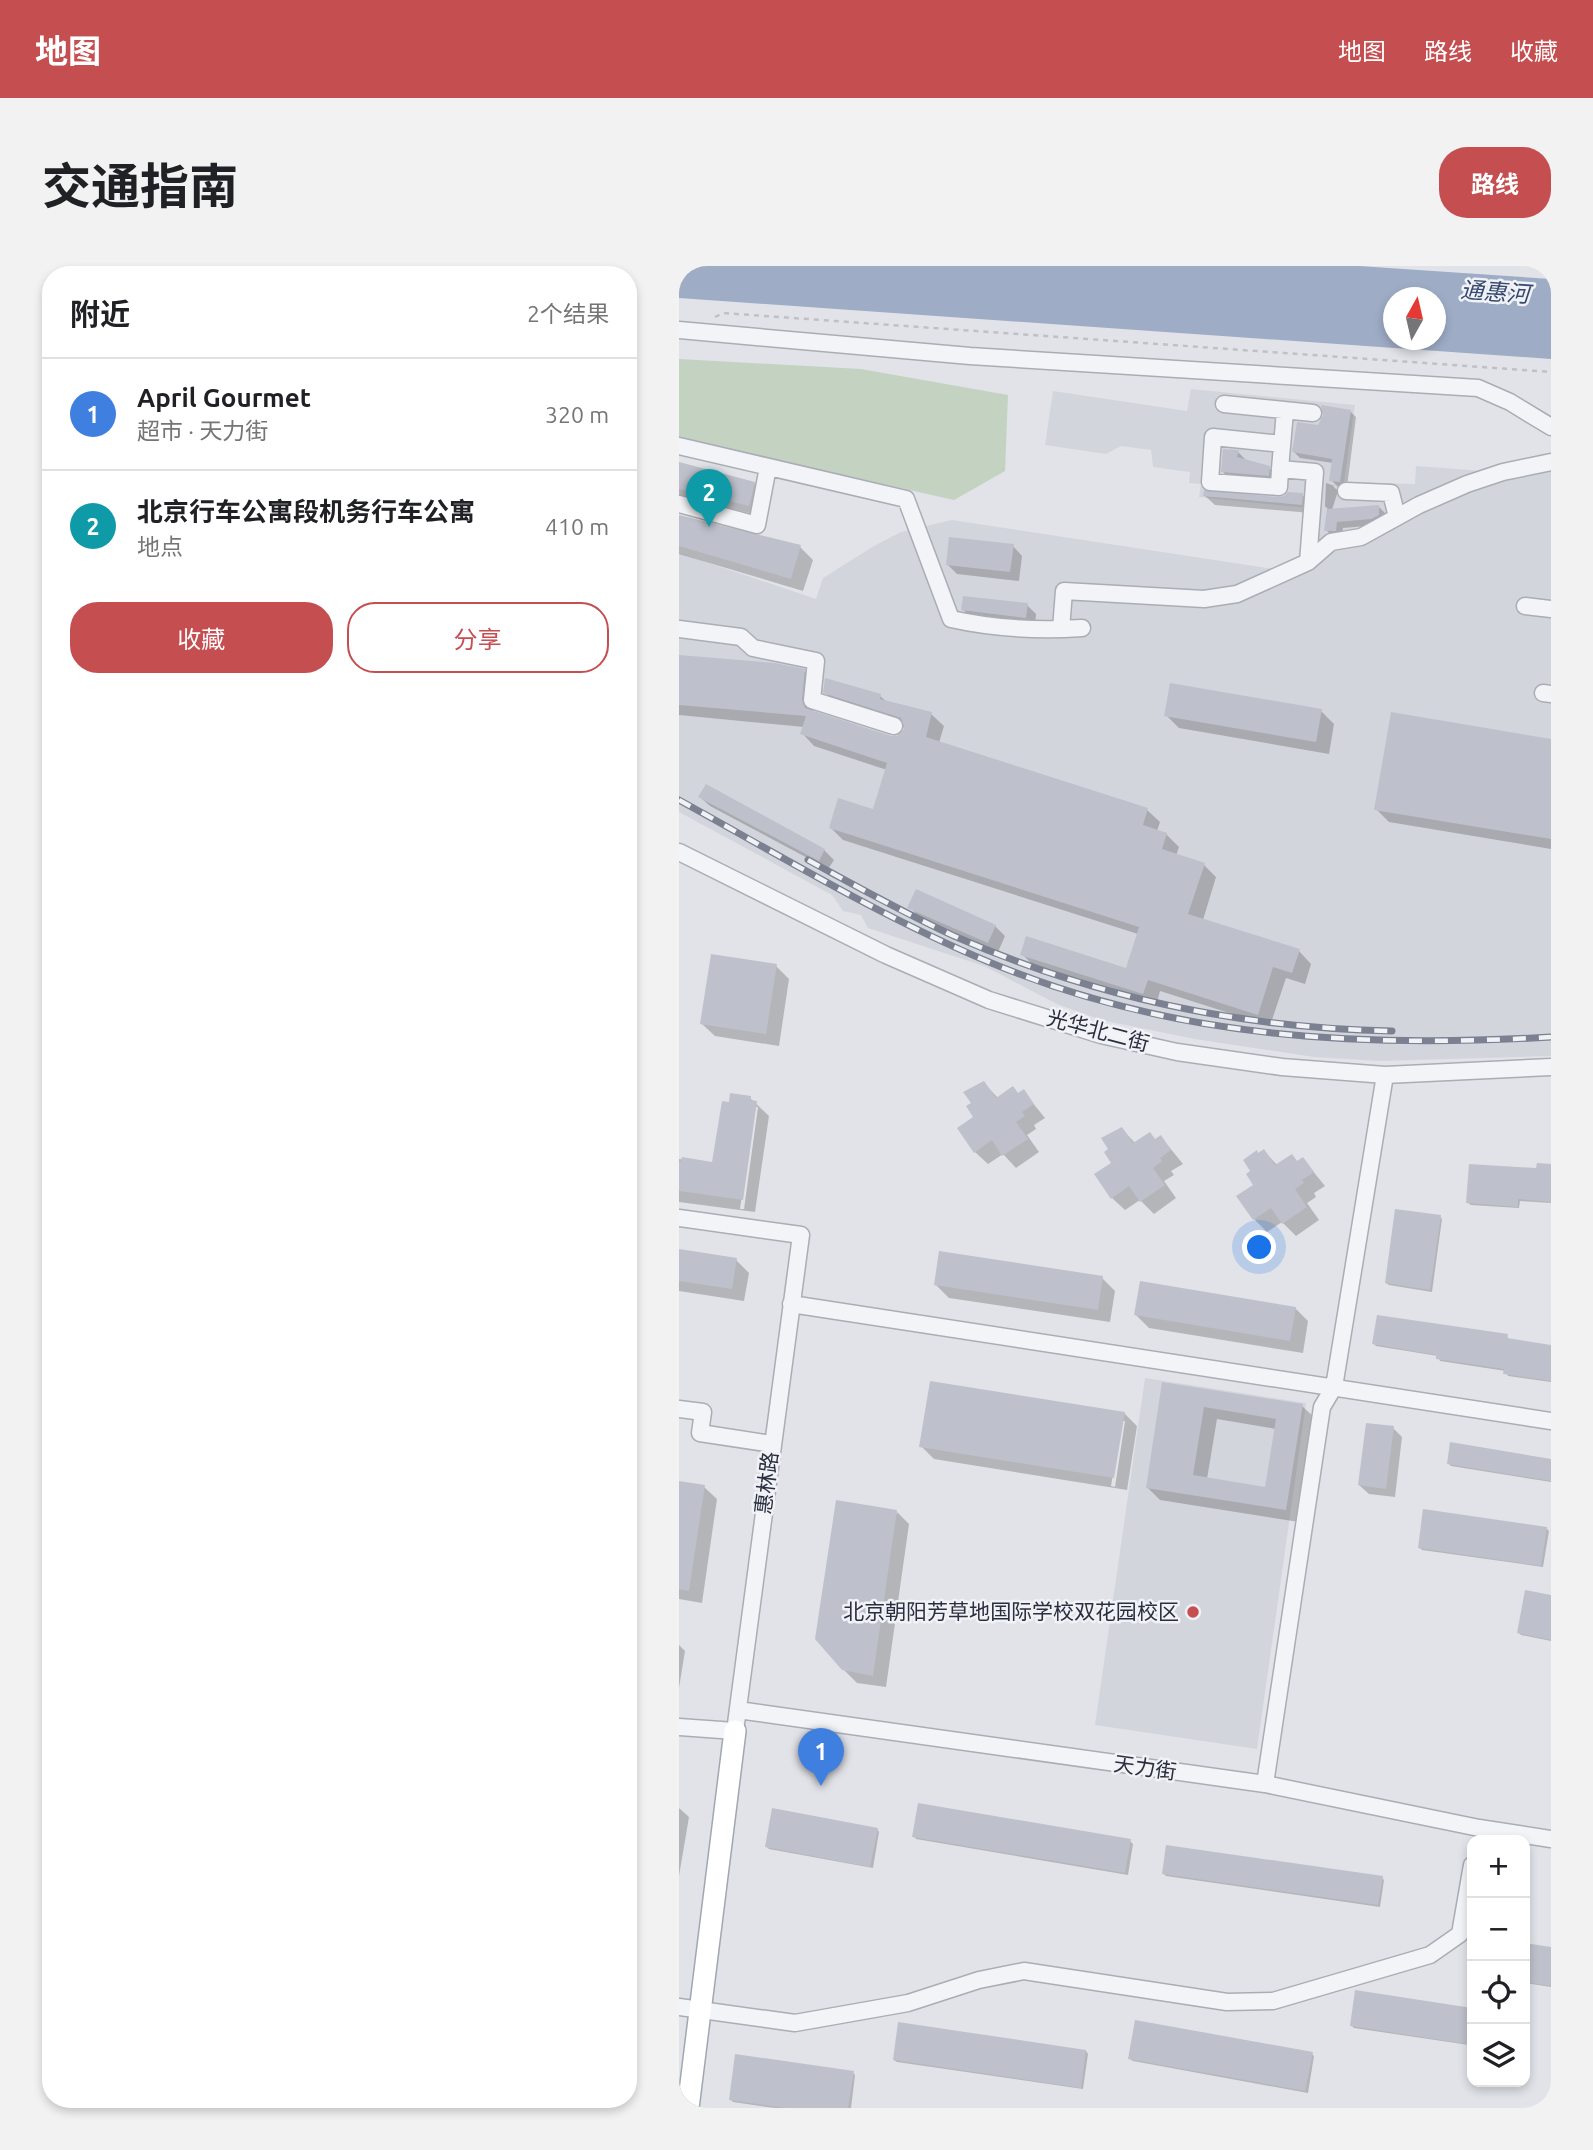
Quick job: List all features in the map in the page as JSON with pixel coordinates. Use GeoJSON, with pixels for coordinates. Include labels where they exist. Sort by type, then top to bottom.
{"type":"FeatureCollection","features":[{"type":"Feature","properties":{"kind":"main road"},"geometry":{"type":"LineString","coordinates":[[688,2108],[689,2008],[736,1721]]}},
{"type":"Feature","properties":{"kind":"street"},"geometry":{"type":"LineString","coordinates":[[685,330],[970,356],[1478,388],[1510,402],[1551,427]]}},
{"type":"Feature","properties":{"kind":"street"},"geometry":{"type":"LineString","coordinates":[[1224,404],[1313,414]]}},
{"type":"Feature","properties":{"kind":"street"},"geometry":{"type":"LineString","coordinates":[[1282,444],[1213,438],[1210,482],[1279,487],[1285,411]]}},
{"type":"Feature","properties":{"kind":"street"},"geometry":{"type":"LineString","coordinates":[[679,446],[906,499],[951,619],[1033,631],[1082,628]]}},
{"type":"Feature","properties":{"kind":"street"},"geometry":{"type":"LineString","coordinates":[[1061,629],[1065,591],[1204,599],[1237,594],[1308,562],[1331,542],[1361,537],[1467,484],[1517,468],[1551,462]]}},
{"type":"Feature","properties":{"kind":"street"},"geometry":{"type":"LineString","coordinates":[[679,504],[757,525],[768,467]]}},
{"type":"Feature","properties":{"kind":"street"},"geometry":{"type":"LineString","coordinates":[[1280,469],[1315,472],[1308,562]]}},
{"type":"Feature","properties":{"kind":"street"},"geometry":{"type":"LineString","coordinates":[[1346,491],[1391,493],[1397,517]]}},
{"type":"Feature","properties":{"kind":"street"},"geometry":{"type":"LineString","coordinates":[[1525,606],[1551,609]]}},
{"type":"Feature","properties":{"kind":"street"},"geometry":{"type":"LineString","coordinates":[[679,629],[741,637],[753,648],[816,661],[812,700],[894,726]]}},
{"type":"Feature","properties":{"kind":"street","name":"光华北二街"},"geometry":{"type":"LineString","coordinates":[[679,852],[885,955],[989,1000],[1101,1035],[1177,1052],[1282,1067],[1385,1075],[1551,1067]]}},
{"type":"Feature","properties":{"kind":"street"},"geometry":{"type":"LineString","coordinates":[[1265,1784],[1322,1407],[1334,1387],[1385,1075]]}},
{"type":"Feature","properties":{"kind":"street","name":"惠林路"},"geometry":{"type":"LineString","coordinates":[[679,1218],[801,1235],[736,1721]]}},
{"type":"Feature","properties":{"kind":"street"},"geometry":{"type":"LineString","coordinates":[[790,1304],[1551,1421]]}},
{"type":"Feature","properties":{"kind":"street"},"geometry":{"type":"LineString","coordinates":[[679,1409],[703,1412],[700,1433],[772,1444]]}},
{"type":"Feature","properties":{"kind":"street","name":"天力街"},"geometry":{"type":"LineString","coordinates":[[679,1727],[736,1721],[1265,1784],[1478,1834],[1551,1839]]}},
{"type":"Feature","properties":{"kind":"street"},"geometry":{"type":"LineString","coordinates":[[689,2008],[795,2024],[908,2003],[979,1980],[1024,1971],[1227,2002],[1273,2001],[1430,1955],[1460,1934],[1467,1894]]}},
{"type":"Feature","properties":{"kind":"path"},"geometry":{"type":"LineString","coordinates":[[685,330],[723,313],[1551,372]]}},
{"type":"Feature","properties":{"kind":"shaded area"},"geometry":{"type":"Polygon","coordinates":[[[1191,389],[1355,405],[1344,482],[1415,484],[1416,466],[1483,471],[1504,463],[1543,454],[1551,455],[1551,1056],[1379,1061],[1314,1057],[1195,1039],[1101,1020],[1057,1004],[984,966],[868,928],[861,915],[843,911],[832,895],[679,812],[679,553],[816,599],[823,578],[874,546],[901,532],[952,520],[1273,569],[1301,555],[1307,508],[1199,497],[1201,484],[1189,483],[1190,472],[1153,467],[1151,450],[1121,446],[1106,454],[1045,445],[1053,391],[1187,411],[1191,389]]]}},
{"type":"Feature","properties":{"kind":"shaded area","name":"北京朝阳芳草地国际学校双花园校区"},"geometry":{"type":"Polygon","coordinates":[[[1145,1378],[1306,1403],[1257,1749],[1095,1725],[1145,1378]]]}},
{"type":"Feature","properties":{"kind":"green space"},"geometry":{"type":"Polygon","coordinates":[[[679,359],[861,369],[1008,395],[1005,471],[954,500],[679,438],[679,359]]]}},
{"type":"Feature","properties":{"kind":"water","name":"通惠河"},"geometry":{"type":"Polygon","coordinates":[[[679,266],[1359,266],[1551,279],[1551,359],[1422,350],[1446,350],[1446,287],[1383,287],[1383,347],[679,298],[679,266]]]}},
{"type":"Feature","properties":{"kind":"building"},"geometry":{"type":"Polygon","coordinates":[[[1321,405],[1351,410],[1340,482],[1329,481],[1332,459],[1292,452],[1297,422],[1318,425],[1323,415],[1321,405]]]}},
{"type":"Feature","properties":{"kind":"building"},"geometry":{"type":"Polygon","coordinates":[[[1223,449],[1239,450],[1237,457],[1270,466],[1269,476],[1221,472],[1223,449]]]}},
{"type":"Feature","properties":{"kind":"building"},"geometry":{"type":"Polygon","coordinates":[[[679,462],[755,482],[749,506],[679,489],[679,462]]]}},
{"type":"Feature","properties":{"kind":"building"},"geometry":{"type":"Polygon","coordinates":[[[1204,490],[1278,497],[1288,492],[1303,493],[1302,505],[1203,496],[1204,490]]]}},
{"type":"Feature","properties":{"kind":"building"},"geometry":{"type":"Polygon","coordinates":[[[1379,505],[1379,515],[1371,519],[1337,522],[1336,531],[1324,531],[1327,509],[1379,505]]]}},
{"type":"Feature","properties":{"kind":"building"},"geometry":{"type":"Polygon","coordinates":[[[679,515],[801,545],[791,579],[679,546],[679,515]]]}},
{"type":"Feature","properties":{"kind":"building"},"geometry":{"type":"Polygon","coordinates":[[[949,537],[1014,544],[1010,572],[946,565],[949,537]]]}},
{"type":"Feature","properties":{"kind":"building"},"geometry":{"type":"Polygon","coordinates":[[[963,596],[1028,603],[1026,618],[961,610],[963,596]]]}},
{"type":"Feature","properties":{"kind":"building"},"geometry":{"type":"Polygon","coordinates":[[[679,655],[775,663],[805,669],[802,699],[805,708],[897,736],[904,729],[901,718],[823,693],[825,678],[881,694],[880,699],[932,712],[926,737],[1148,808],[1143,825],[1167,833],[1162,849],[1205,863],[1188,914],[1300,949],[1292,973],[1273,967],[1258,1015],[1148,980],[1143,994],[1020,955],[1026,936],[1126,968],[1139,927],[829,828],[838,798],[873,809],[887,763],[800,734],[806,716],[679,705],[679,655]]]}},
{"type":"Feature","properties":{"kind":"building"},"geometry":{"type":"Polygon","coordinates":[[[1170,683],[1322,709],[1316,742],[1164,716],[1170,683]]]}},
{"type":"Feature","properties":{"kind":"building"},"geometry":{"type":"Polygon","coordinates":[[[1391,712],[1551,739],[1551,839],[1374,810],[1391,712]]]}},
{"type":"Feature","properties":{"kind":"building"},"geometry":{"type":"Polygon","coordinates":[[[706,784],[825,849],[819,861],[698,797],[706,784]]]}},
{"type":"Feature","properties":{"kind":"building"},"geometry":{"type":"Polygon","coordinates":[[[916,889],[996,925],[988,943],[907,908],[916,889]]]}},
{"type":"Feature","properties":{"kind":"building"},"geometry":{"type":"Polygon","coordinates":[[[711,954],[777,964],[766,1034],[700,1024],[711,954]]]}},
{"type":"Feature","properties":{"kind":"building"},"geometry":{"type":"Polygon","coordinates":[[[984,1081],[996,1098],[1013,1086],[1018,1093],[1024,1089],[1034,1104],[1022,1112],[1025,1116],[1016,1122],[1028,1139],[1002,1156],[992,1140],[974,1153],[957,1128],[973,1117],[966,1106],[971,1103],[963,1092],[984,1081]]]}},
{"type":"Feature","properties":{"kind":"building"},"geometry":{"type":"Polygon","coordinates":[[[730,1093],[751,1096],[751,1100],[757,1101],[743,1200],[679,1191],[679,1161],[682,1157],[712,1162],[722,1101],[729,1102],[730,1093]]]}},
{"type":"Feature","properties":{"kind":"building"},"geometry":{"type":"Polygon","coordinates":[[[1122,1127],[1133,1143],[1150,1132],[1155,1139],[1161,1135],[1171,1150],[1160,1158],[1162,1161],[1153,1168],[1165,1185],[1140,1202],[1129,1186],[1111,1199],[1094,1174],[1111,1163],[1104,1152],[1108,1149],[1101,1138],[1122,1127]]]}},
{"type":"Feature","properties":{"kind":"building"},"geometry":{"type":"Polygon","coordinates":[[[1264,1149],[1275,1165],[1292,1154],[1297,1161],[1303,1157],[1314,1172],[1295,1189],[1307,1207],[1282,1224],[1271,1208],[1253,1220],[1236,1196],[1253,1185],[1246,1174],[1250,1171],[1243,1160],[1257,1150],[1258,1153],[1264,1149]]]}},
{"type":"Feature","properties":{"kind":"building"},"geometry":{"type":"Polygon","coordinates":[[[1537,1163],[1551,1164],[1551,1202],[1518,1199],[1518,1207],[1466,1203],[1469,1164],[1536,1168],[1537,1163]]]}},
{"type":"Feature","properties":{"kind":"building"},"geometry":{"type":"Polygon","coordinates":[[[1395,1209],[1441,1215],[1430,1290],[1385,1283],[1395,1209]]]}},
{"type":"Feature","properties":{"kind":"building"},"geometry":{"type":"Polygon","coordinates":[[[679,1249],[737,1258],[732,1289],[679,1281],[679,1249]]]}},
{"type":"Feature","properties":{"kind":"building"},"geometry":{"type":"Polygon","coordinates":[[[939,1251],[1103,1276],[1098,1310],[934,1285],[939,1251]]]}},
{"type":"Feature","properties":{"kind":"building"},"geometry":{"type":"Polygon","coordinates":[[[1140,1281],[1296,1307],[1290,1341],[1134,1315],[1140,1281]]]}},
{"type":"Feature","properties":{"kind":"building"},"geometry":{"type":"Polygon","coordinates":[[[1377,1315],[1508,1334],[1507,1338],[1551,1345],[1551,1381],[1503,1374],[1504,1369],[1436,1359],[1436,1355],[1372,1344],[1377,1315]]]}},
{"type":"Feature","properties":{"kind":"building"},"geometry":{"type":"Polygon","coordinates":[[[930,1381],[1125,1412],[1114,1478],[919,1447],[930,1381]]]}},
{"type":"Feature","properties":{"kind":"building"},"geometry":{"type":"Polygon","coordinates":[[[1162,1382],[1303,1404],[1286,1510],[1146,1488],[1162,1382]],[[1204,1407],[1193,1475],[1265,1487],[1276,1419],[1204,1407]]]}},
{"type":"Feature","properties":{"kind":"building"},"geometry":{"type":"Polygon","coordinates":[[[1366,1423],[1394,1426],[1386,1489],[1358,1485],[1366,1423]]]}},
{"type":"Feature","properties":{"kind":"building"},"geometry":{"type":"Polygon","coordinates":[[[1450,1442],[1551,1459],[1551,1481],[1447,1464],[1450,1442]]]}},
{"type":"Feature","properties":{"kind":"building"},"geometry":{"type":"Polygon","coordinates":[[[679,1481],[705,1485],[689,1591],[679,1589],[679,1481]]]}},
{"type":"Feature","properties":{"kind":"building"},"geometry":{"type":"Polygon","coordinates":[[[836,1500],[897,1510],[873,1676],[842,1670],[815,1639],[836,1500]]]}},
{"type":"Feature","properties":{"kind":"building"},"geometry":{"type":"Polygon","coordinates":[[[1423,1509],[1547,1527],[1541,1566],[1418,1548],[1423,1509]]]}},
{"type":"Feature","properties":{"kind":"building"},"geometry":{"type":"Polygon","coordinates":[[[1525,1590],[1551,1595],[1551,1640],[1517,1633],[1525,1590]]]}},
{"type":"Feature","properties":{"kind":"building"},"geometry":{"type":"Polygon","coordinates":[[[918,1803],[1131,1839],[1125,1873],[912,1837],[918,1803]]]}},
{"type":"Feature","properties":{"kind":"building"},"geometry":{"type":"Polygon","coordinates":[[[772,1808],[878,1828],[870,1867],[765,1847],[772,1808]]]}},
{"type":"Feature","properties":{"kind":"building"},"geometry":{"type":"Polygon","coordinates":[[[1166,1845],[1383,1876],[1378,1905],[1162,1874],[1166,1845]]]}},
{"type":"Feature","properties":{"kind":"building"},"geometry":{"type":"Polygon","coordinates":[[[1530,1944],[1551,1947],[1551,1986],[1530,1983],[1530,1944]]]}},
{"type":"Feature","properties":{"kind":"building"},"geometry":{"type":"Polygon","coordinates":[[[1355,1990],[1467,2007],[1467,2044],[1350,2026],[1355,1990]]]}},
{"type":"Feature","properties":{"kind":"building"},"geometry":{"type":"Polygon","coordinates":[[[1135,2020],[1313,2052],[1305,2091],[1128,2059],[1135,2020]]]}},
{"type":"Feature","properties":{"kind":"building"},"geometry":{"type":"Polygon","coordinates":[[[898,2022],[1086,2050],[1081,2088],[893,2060],[898,2022]]]}},
{"type":"Feature","properties":{"kind":"building"},"geometry":{"type":"Polygon","coordinates":[[[735,2054],[854,2071],[848,2108],[785,2108],[729,2100],[735,2054]]]}},
{"type":"Feature","properties":{"kind":"railway"},"geometry":{"type":"LineString","coordinates":[[679,800],[909,926],[989,962],[1057,987],[1126,1007],[1195,1022],[1336,1038],[1407,1041],[1551,1037]]}},
{"type":"Feature","properties":{"kind":"railway"},"geometry":{"type":"LineString","coordinates":[[808,860],[954,936],[1060,976],[1114,992],[1224,1016],[1336,1029],[1392,1031]]}},
{"type":"Feature","properties":{"kind":"place","name":"北京行车公寓段机务行车公寓"},"geometry":{"type":"Point","coordinates":[709,527]}},
{"type":"Feature","properties":{"kind":"place","name":"北京朝阳芳草地国际学校双花园校区"},"geometry":{"type":"Point","coordinates":[1193,1612]}},
{"type":"Feature","properties":{"kind":"place","name":"April Gourmet"},"geometry":{"type":"Point","coordinates":[821,1786]}}]}
